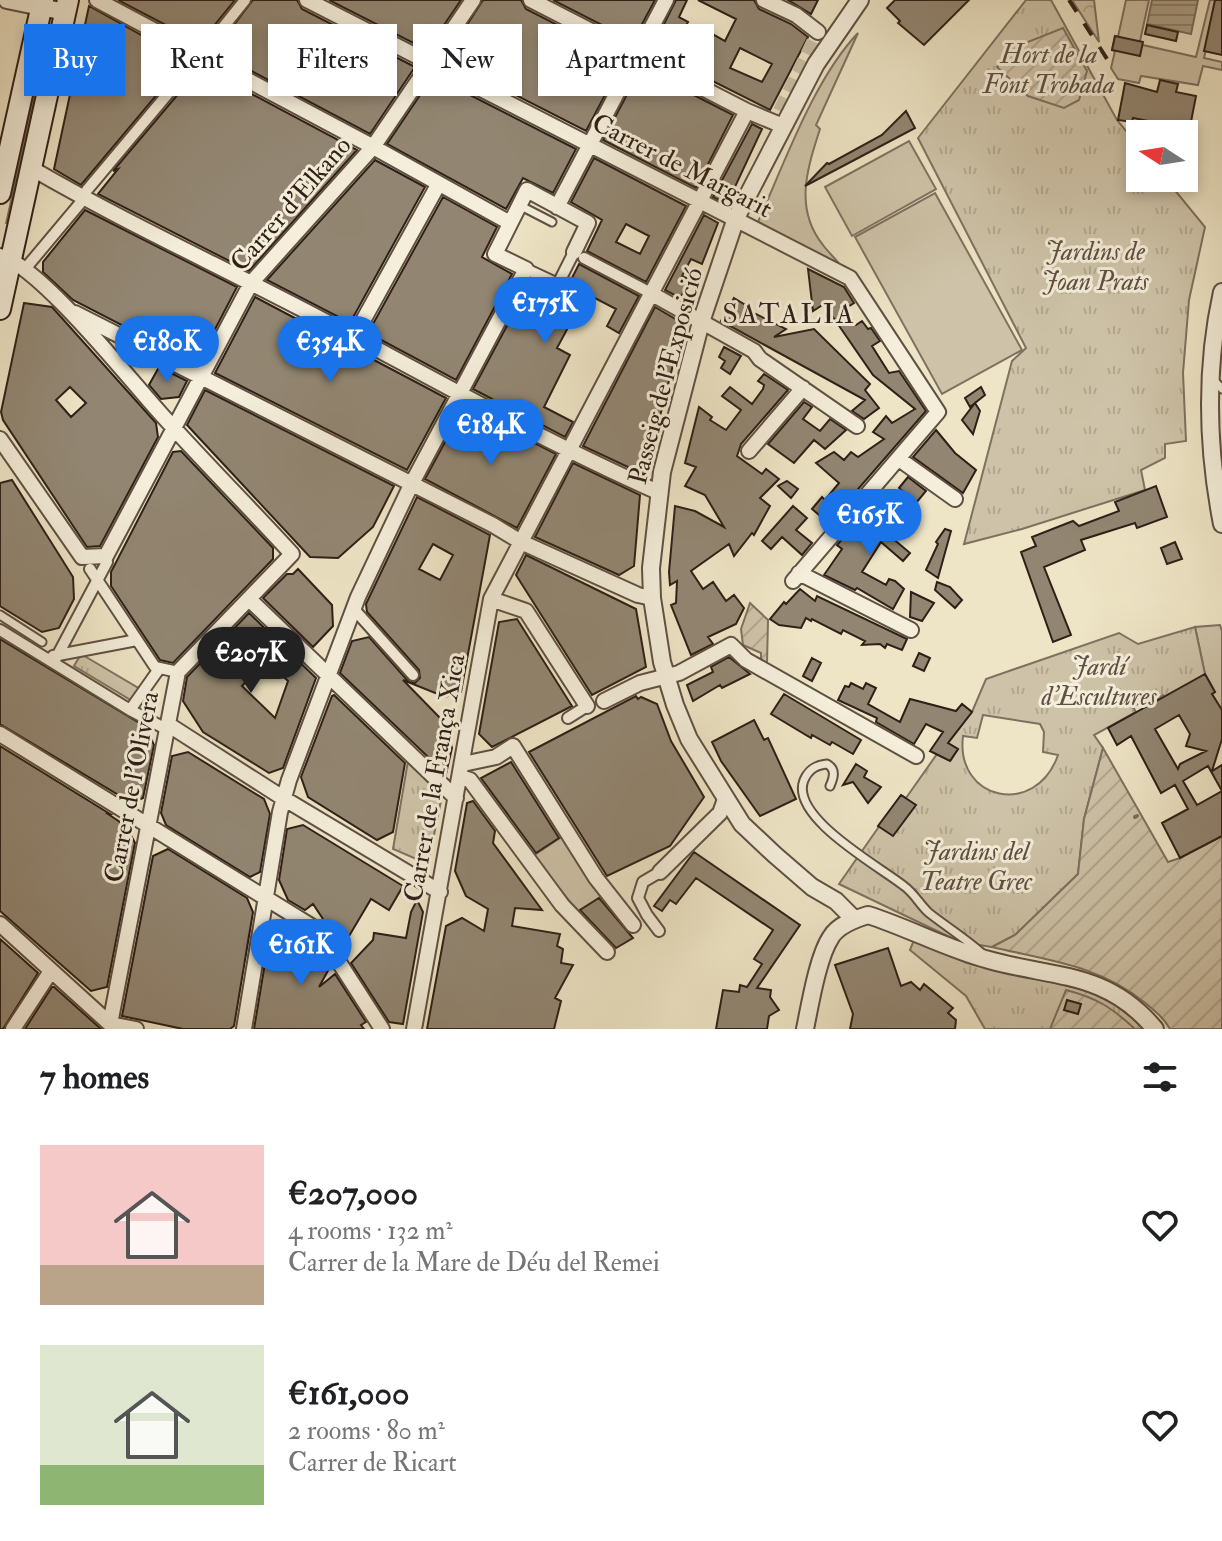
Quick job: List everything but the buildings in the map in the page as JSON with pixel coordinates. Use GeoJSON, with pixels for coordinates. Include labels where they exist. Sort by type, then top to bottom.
{"type":"FeatureCollection","features":[{"type":"Feature","properties":{"kind":"main road"},"geometry":{"type":"LineString","coordinates":[[0,193],[42,4]]}},
{"type":"Feature","properties":{"kind":"main road"},"geometry":{"type":"LineString","coordinates":[[0,309],[67,6]]}},
{"type":"Feature","properties":{"kind":"street"},"geometry":{"type":"LineString","coordinates":[[97,0],[510,223]]}},
{"type":"Feature","properties":{"kind":"street"},"geometry":{"type":"LineString","coordinates":[[175,429],[69,310],[12,261],[84,196],[245,0]]}},
{"type":"Feature","properties":{"kind":"street","name":"Carrer de Margarit"},"geometry":{"type":"LineString","coordinates":[[307,0],[413,56]]}},
{"type":"Feature","properties":{"kind":"street","name":"Carrer d'Elkano"},"geometry":{"type":"LineString","coordinates":[[456,24],[473,0]]}},
{"type":"Feature","properties":{"kind":"street"},"geometry":{"type":"LineString","coordinates":[[531,0],[578,24]]}},
{"type":"Feature","properties":{"kind":"street"},"geometry":{"type":"LineString","coordinates":[[654,24],[666,0]]}},
{"type":"Feature","properties":{"kind":"street"},"geometry":{"type":"LineString","coordinates":[[764,0],[796,15],[818,32]]}},
{"type":"Feature","properties":{"kind":"street","name":"Passeig de l'Exposició"},"geometry":{"type":"LineString","coordinates":[[854,919],[836,901],[812,887],[742,824],[689,739],[665,676],[652,598],[651,568],[658,492],[701,322],[736,218],[783,119],[860,0]]}},
{"type":"Feature","properties":{"kind":"street"},"geometry":{"type":"LineString","coordinates":[[4,1],[67,6]]}},
{"type":"Feature","properties":{"kind":"street","name":"Carrer d'Elkano"},"geometry":{"type":"LineString","coordinates":[[86,563],[106,556],[251,283],[373,147],[413,88]]}},
{"type":"Feature","properties":{"kind":"street"},"geometry":{"type":"LineString","coordinates":[[714,94],[747,111],[783,119]]}},
{"type":"Feature","properties":{"kind":"street","name":"Carrer de Margarit"},"geometry":{"type":"LineString","coordinates":[[491,96],[850,278],[938,412],[899,459]]}},
{"type":"Feature","properties":{"kind":"street"},"geometry":{"type":"LineString","coordinates":[[554,214],[617,96]]}},
{"type":"Feature","properties":{"kind":"street","name":"Carrer de la França Xica"},"geometry":{"type":"LineString","coordinates":[[414,1029],[491,599],[649,292],[747,111]]}},
{"type":"Feature","properties":{"kind":"street"},"geometry":{"type":"LineString","coordinates":[[31,168],[460,395],[658,492]]}},
{"type":"Feature","properties":{"kind":"street"},"geometry":{"type":"LineString","coordinates":[[354,337],[438,185]]}},
{"type":"Feature","properties":{"kind":"street"},"geometry":{"type":"LineString","coordinates":[[527,190],[554,214],[588,223],[579,255],[558,284],[495,254],[527,190]]}},
{"type":"Feature","properties":{"kind":"street"},"geometry":{"type":"LineString","coordinates":[[579,255],[754,351],[760,359],[857,426]]}},
{"type":"Feature","properties":{"kind":"street"},"geometry":{"type":"LineString","coordinates":[[244,1029],[283,798],[328,675],[353,608],[411,485],[526,269]]}},
{"type":"Feature","properties":{"kind":"street"},"geometry":{"type":"LineString","coordinates":[[1222,292],[1216,321],[1212,451],[1222,524]]}},
{"type":"Feature","properties":{"kind":"street"},"geometry":{"type":"LineString","coordinates":[[69,310],[521,542],[638,595],[652,598]]}},
{"type":"Feature","properties":{"kind":"street"},"geometry":{"type":"LineString","coordinates":[[749,451],[803,388]]}},
{"type":"Feature","properties":{"kind":"street","name":"Carrer de l'Olivera"},"geometry":{"type":"LineString","coordinates":[[110,1024],[178,672],[292,554],[175,429]]}},
{"type":"Feature","properties":{"kind":"street"},"geometry":{"type":"LineString","coordinates":[[0,439],[155,667],[178,672]]}},
{"type":"Feature","properties":{"kind":"street"},"geometry":{"type":"LineString","coordinates":[[911,630],[796,577],[899,459],[955,499]]}},
{"type":"Feature","properties":{"kind":"street"},"geometry":{"type":"LineString","coordinates":[[53,658],[107,562]]}},
{"type":"Feature","properties":{"kind":"street"},"geometry":{"type":"LineString","coordinates":[[249,599],[456,798]]}},
{"type":"Feature","properties":{"kind":"street"},"geometry":{"type":"LineString","coordinates":[[491,599],[526,611],[587,706],[568,718]]}},
{"type":"Feature","properties":{"kind":"street"},"geometry":{"type":"LineString","coordinates":[[353,608],[413,675]]}},
{"type":"Feature","properties":{"kind":"street"},"geometry":{"type":"LineString","coordinates":[[0,630],[53,658],[130,710],[168,727],[440,892]]}},
{"type":"Feature","properties":{"kind":"street"},"geometry":{"type":"LineString","coordinates":[[53,658],[137,640]]}},
{"type":"Feature","properties":{"kind":"street"},"geometry":{"type":"LineString","coordinates":[[604,701],[640,683],[679,673],[731,645],[746,660],[916,756]]}},
{"type":"Feature","properties":{"kind":"street"},"geometry":{"type":"LineString","coordinates":[[130,710],[159,669]]}},
{"type":"Feature","properties":{"kind":"street"},"geometry":{"type":"LineString","coordinates":[[0,734],[311,926],[382,1029]]}},
{"type":"Feature","properties":{"kind":"street"},"geometry":{"type":"LineString","coordinates":[[607,952],[562,905],[462,770],[496,757],[513,746],[596,878],[633,925]]}},
{"type":"Feature","properties":{"kind":"street"},"geometry":{"type":"LineString","coordinates":[[659,931],[638,898],[643,882],[660,872],[720,813],[725,799]]}},
{"type":"Feature","properties":{"kind":"street"},"geometry":{"type":"LineString","coordinates":[[805,1029],[824,950],[832,934],[854,919],[868,915],[990,961],[1083,979],[1127,1003],[1155,1029]]}},
{"type":"Feature","properties":{"kind":"street"},"geometry":{"type":"LineString","coordinates":[[0,924],[110,1024],[136,1029]]}},
{"type":"Feature","properties":{"kind":"street"},"geometry":{"type":"LineString","coordinates":[[13,1029],[51,971]]}},
{"type":"Feature","properties":{"kind":"lane"},"geometry":{"type":"LineString","coordinates":[[0,615],[42,642]]}},
{"type":"Feature","properties":{"kind":"lane"},"geometry":{"type":"LineString","coordinates":[[830,786],[834,773],[832,766],[827,764],[816,765],[807,773],[802,785],[803,801],[826,828],[846,846],[909,889],[927,911],[961,934],[990,961]]}},
{"type":"Feature","properties":{"kind":"green space","name":"Jardins de Joan Prats"},"geometry":{"type":"Polygon","coordinates":[[[1026,0],[1051,0],[1126,131],[1126,192],[1176,192],[1205,227],[1189,300],[1183,373],[1186,441],[1165,444],[1165,458],[1141,470],[1145,490],[964,544],[1012,361],[1026,348],[918,138],[1026,0]]]}},
{"type":"Feature","properties":{"kind":"green space"},"geometry":{"type":"Polygon","coordinates":[[[1072,0],[1094,0],[1099,42],[1072,0]]]}},
{"type":"Feature","properties":{"kind":"green space"},"geometry":{"type":"Polygon","coordinates":[[[1126,0],[1149,0],[1140,41],[1143,45],[1196,57],[1210,0],[1218,0],[1204,58],[1222,62],[1222,70],[1203,66],[1198,85],[1141,76],[1139,83],[1118,79],[1111,68],[1115,51],[1112,50],[1126,0]]]}},
{"type":"Feature","properties":{"kind":"green space","name":"Hort de la Font Trobada"},"geometry":{"type":"Polygon","coordinates":[[[1063,28],[1087,71],[1079,100],[1064,108],[1028,96],[997,67],[1020,45],[1063,28]]]}},
{"type":"Feature","properties":{"kind":"green space"},"geometry":{"type":"Polygon","coordinates":[[[858,33],[816,125],[820,129],[806,188],[808,217],[814,231],[840,265],[758,222],[814,98],[827,74],[858,33]]]}},
{"type":"Feature","properties":{"kind":"green space"},"geometry":{"type":"Polygon","coordinates":[[[34,96],[35,96],[6,224],[34,96]]]}},
{"type":"Feature","properties":{"kind":"green space"},"geometry":{"type":"Polygon","coordinates":[[[909,141],[936,189],[852,236],[825,187],[909,141]]]}},
{"type":"Feature","properties":{"kind":"green space"},"geometry":{"type":"Polygon","coordinates":[[[935,193],[1022,350],[942,394],[855,237],[935,193]]]}},
{"type":"Feature","properties":{"kind":"green space"},"geometry":{"type":"Polygon","coordinates":[[[750,603],[768,620],[767,664],[761,661],[761,653],[743,645],[741,629],[750,603]]]}},
{"type":"Feature","properties":{"kind":"green space"},"geometry":{"type":"Polygon","coordinates":[[[1220,625],[1222,709],[1206,697],[1215,692],[1205,674],[1195,627],[1220,625]]]}},
{"type":"Feature","properties":{"kind":"green space","name":"Jardins del Teatre Grec"},"geometry":{"type":"Polygon","coordinates":[[[1195,627],[1205,674],[1143,709],[1140,703],[1133,707],[1136,712],[1094,735],[1103,748],[1084,819],[1078,874],[1015,935],[992,947],[960,942],[839,884],[901,795],[906,798],[937,754],[951,760],[958,749],[948,743],[972,712],[986,679],[1119,633],[1138,644],[1195,627]],[[983,715],[977,738],[963,736],[964,758],[971,775],[984,787],[999,794],[1016,794],[1033,788],[1047,775],[1058,755],[1043,752],[1044,732],[1040,724],[983,715]]]}},
{"type":"Feature","properties":{"kind":"green space"},"geometry":{"type":"Polygon","coordinates":[[[81,654],[140,689],[134,702],[74,666],[81,654]]]}},
{"type":"Feature","properties":{"kind":"green space"},"geometry":{"type":"Polygon","coordinates":[[[1103,748],[1168,862],[1222,836],[1222,1029],[1170,1029],[1148,1005],[1109,980],[1071,966],[992,947],[1015,935],[1078,874],[1084,819],[1103,748]]]}},
{"type":"Feature","properties":{"kind":"green space"},"geometry":{"type":"Polygon","coordinates":[[[408,761],[442,796],[428,864],[393,849],[408,761]]]}},
{"type":"Feature","properties":{"kind":"green space"},"geometry":{"type":"Polygon","coordinates":[[[563,836],[603,895],[578,912],[533,856],[563,836]]]}},
{"type":"Feature","properties":{"kind":"green space"},"geometry":{"type":"Polygon","coordinates":[[[914,940],[967,963],[1090,991],[1117,1004],[1144,1029],[985,1029],[966,996],[910,950],[914,940]]]}},
{"type":"Feature","properties":{"kind":"green space"},"geometry":{"type":"Polygon","coordinates":[[[1066,990],[1103,1004],[1135,1029],[1050,1029],[1066,990]]]}},
{"type":"Feature","properties":{"kind":"shaded area"},"geometry":{"type":"Polygon","coordinates":[[[1152,0],[1198,0],[1191,34],[1147,24],[1152,0]]]}},
{"type":"Feature","properties":{"kind":"tunnel"},"geometry":{"type":"LineString","coordinates":[[780,111],[818,32]]}},
{"type":"Feature","properties":{"kind":"railway"},"geometry":{"type":"LineString","coordinates":[[1069,0],[1111,65]]}},
{"type":"Feature","properties":{"kind":"district","name":"SATALIA"},"geometry":{"type":"Point","coordinates":[789,314]}},
{"type":"Feature","properties":{"kind":"park label","name":"Jardí d'Escultures"},"geometry":{"type":"Point","coordinates":[1099,682]}}]}
